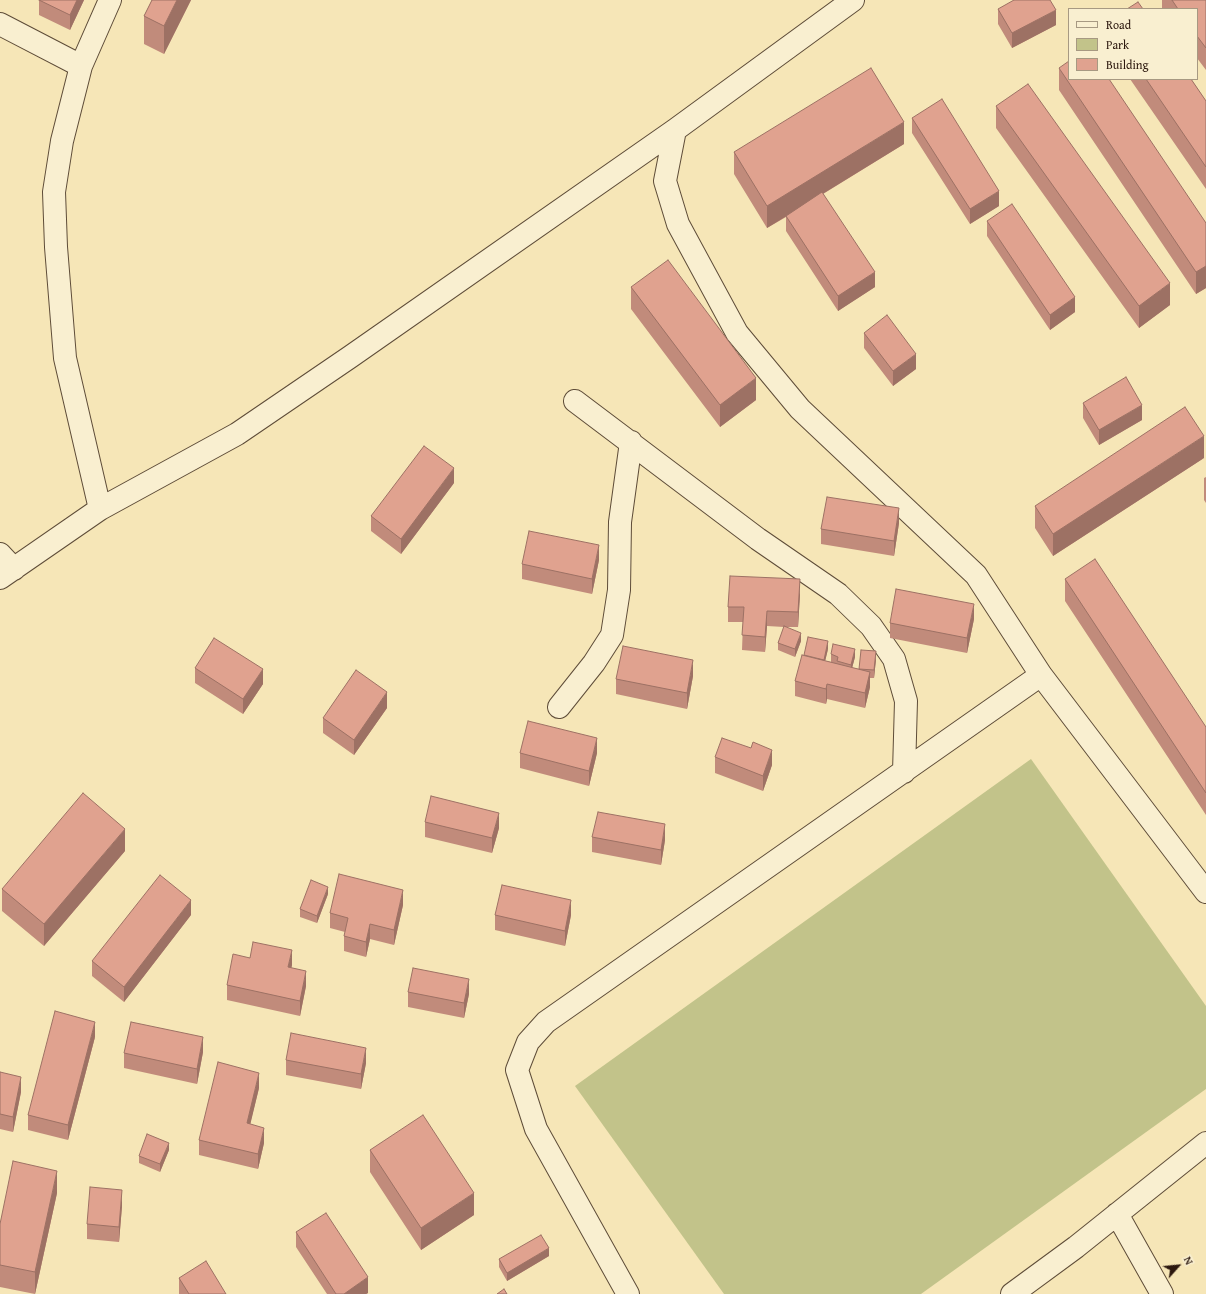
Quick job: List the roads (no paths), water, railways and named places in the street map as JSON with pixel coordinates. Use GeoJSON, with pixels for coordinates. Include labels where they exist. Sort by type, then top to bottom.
{"type":"FeatureCollection","features":[{"type":"Feature","properties":{"kind":"street"},"geometry":{"type":"LineString","coordinates":[[100,509],[65,358],[56,247],[54,192],[62,141],[81,66],[110,0]]}},
{"type":"Feature","properties":{"kind":"street"},"geometry":{"type":"LineString","coordinates":[[5,567],[100,509],[237,434],[357,353],[675,130],[852,0]]}},
{"type":"Feature","properties":{"kind":"street"},"geometry":{"type":"LineString","coordinates":[[0,24],[81,66]]}},
{"type":"Feature","properties":{"kind":"street"},"geometry":{"type":"LineString","coordinates":[[675,130],[665,181],[678,224],[737,333],[800,409],[976,575],[1041,675],[1206,892]]}},
{"type":"Feature","properties":{"kind":"street"},"geometry":{"type":"LineString","coordinates":[[575,401],[632,442],[758,539],[838,594],[871,626],[894,659],[906,701],[904,772]]}},
{"type":"Feature","properties":{"kind":"street"},"geometry":{"type":"LineString","coordinates":[[559,707],[594,664],[612,635],[619,590],[620,522],[632,442]]}},
{"type":"Feature","properties":{"kind":"street"},"geometry":{"type":"LineString","coordinates":[[628,1294],[536,1129],[517,1070],[528,1042],[546,1022],[1041,675]]}},
{"type":"Feature","properties":{"kind":"street"},"geometry":{"type":"LineString","coordinates":[[1012,1294],[1076,1247],[1206,1143]]}},
{"type":"Feature","properties":{"kind":"street"},"geometry":{"type":"LineString","coordinates":[[1117,1214],[1162,1294]]}}]}
